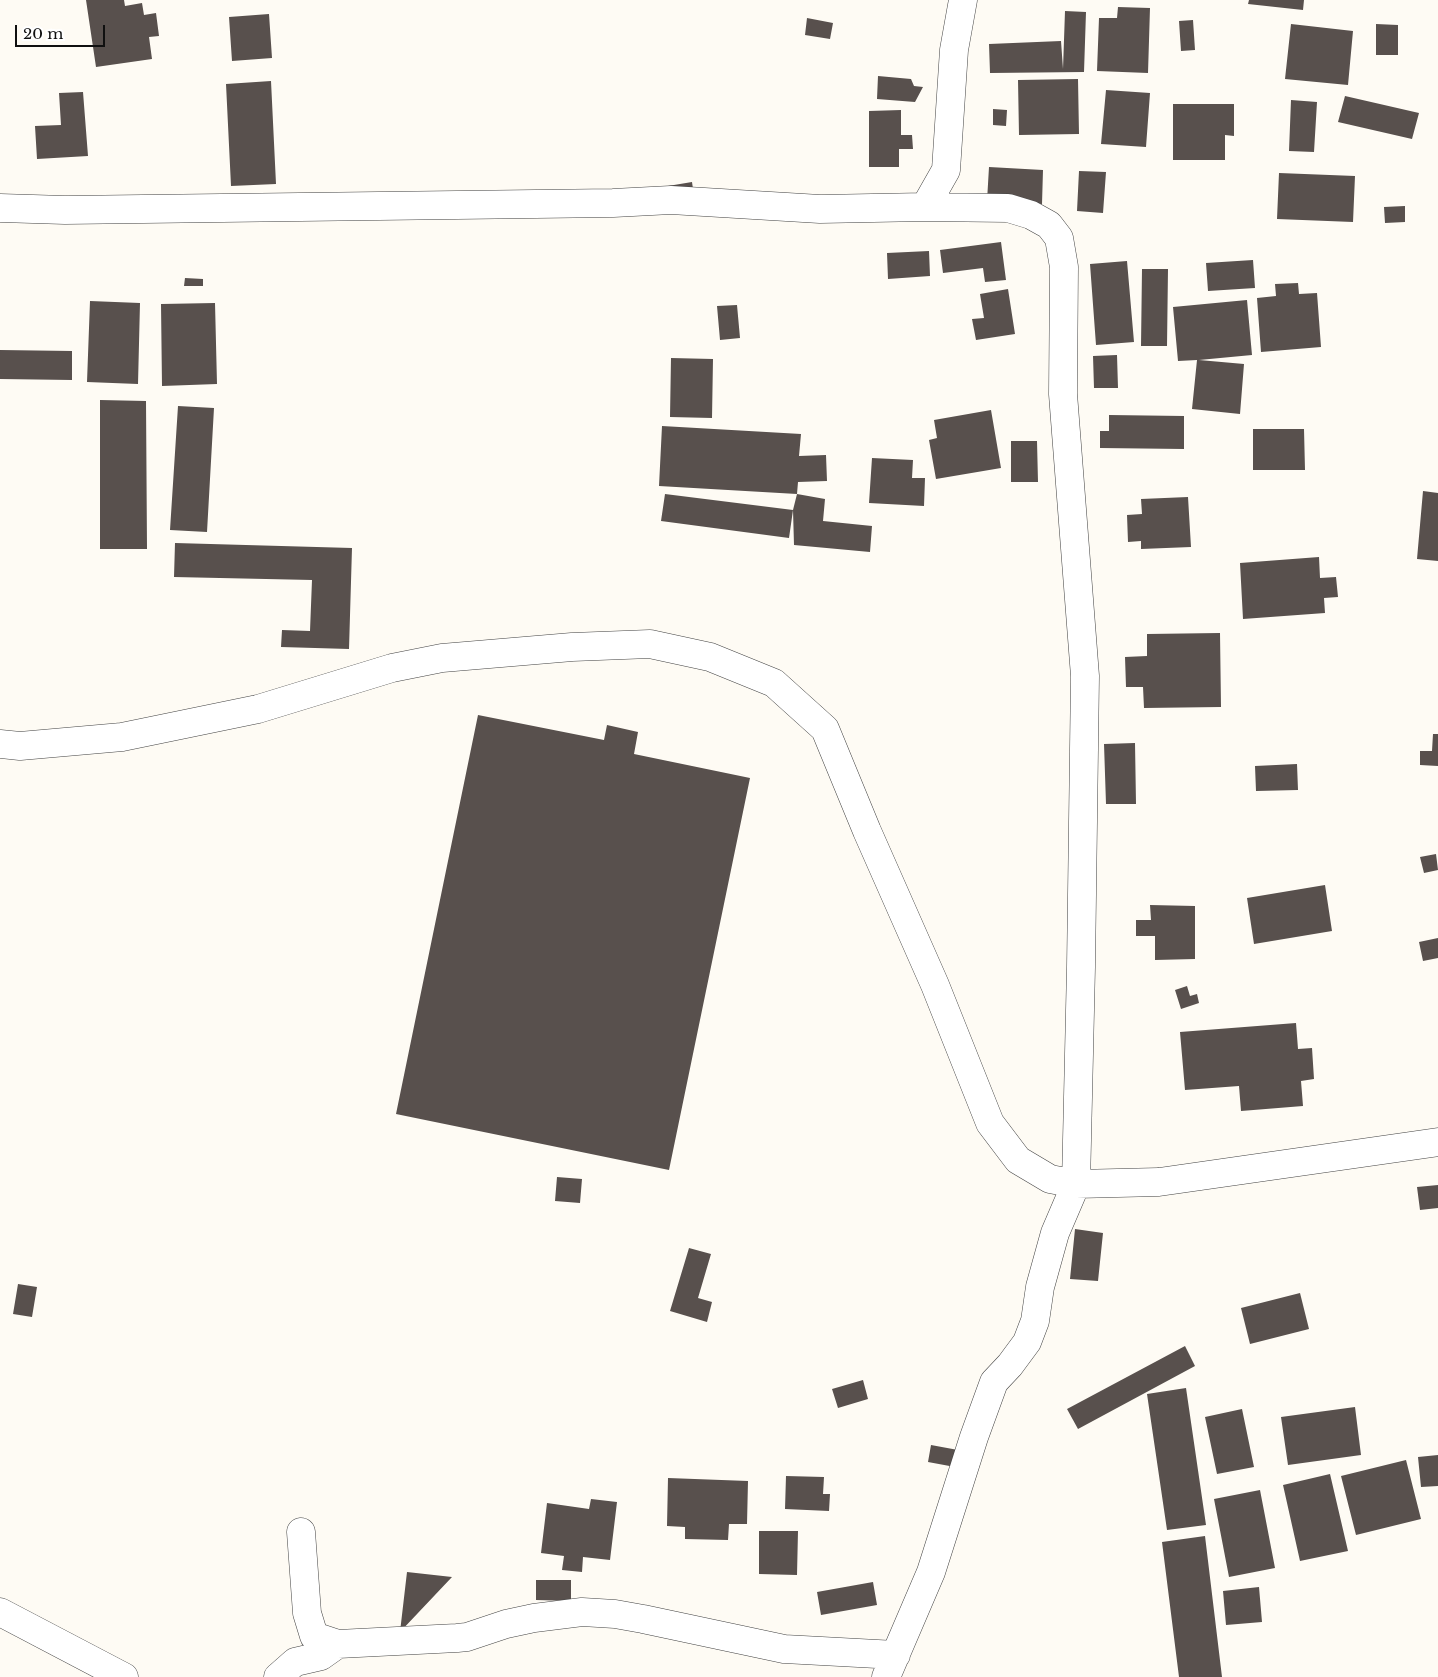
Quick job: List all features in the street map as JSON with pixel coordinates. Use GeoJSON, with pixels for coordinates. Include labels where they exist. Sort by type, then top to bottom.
{"type":"FeatureCollection","features":[{"type":"Feature","properties":{"kind":"street"},"geometry":{"type":"LineString","coordinates":[[925,207],[946,170],[954,50],[963,0]]}},
{"type":"Feature","properties":{"kind":"street"},"geometry":{"type":"LineString","coordinates":[[946,170],[966,207]]}},
{"type":"Feature","properties":{"kind":"street"},"geometry":{"type":"LineString","coordinates":[[0,208],[65,210],[613,203],[671,200],[820,209],[1008,208],[1031,215],[1049,226],[1059,238],[1064,267],[1063,394],[1085,676],[1076,1184],[1055,1233],[1040,1287],[1035,1322],[1027,1342],[1010,1365],[994,1382],[974,1437],[932,1572],[891,1666],[784,1649],[615,1614],[582,1612],[525,1620],[457,1638],[338,1644],[314,1636],[307,1613],[301,1532]]}},
{"type":"Feature","properties":{"kind":"street"},"geometry":{"type":"LineString","coordinates":[[0,744],[20,746],[122,737],[258,709],[392,668],[442,658],[572,647],[650,644],[710,657],[774,684],[825,729],[866,831],[935,985],[990,1123],[1018,1160],[1050,1179],[1076,1184],[1159,1182],[1438,1142]]}},
{"type":"Feature","properties":{"kind":"street"},"geometry":{"type":"LineString","coordinates":[[0,1612],[124,1677]]}},
{"type":"Feature","properties":{"kind":"street"},"geometry":{"type":"LineString","coordinates":[[286,1670],[307,1613]]}},
{"type":"Feature","properties":{"kind":"street"},"geometry":{"type":"LineString","coordinates":[[286,1670],[321,1656],[338,1644]]}},
{"type":"Feature","properties":{"kind":"building"},"geometry":{"type":"Polygon","coordinates":[[[86,0],[124,0],[125,6],[142,3],[144,15],[156,13],[159,36],[149,37],[152,59],[96,67],[86,0]]]}},
{"type":"Feature","properties":{"kind":"building"},"geometry":{"type":"Polygon","coordinates":[[[1249,0],[1304,0],[1303,10],[1248,4],[1249,0]]]}},
{"type":"Feature","properties":{"kind":"building"},"geometry":{"type":"Polygon","coordinates":[[[1118,7],[1150,8],[1148,73],[1097,71],[1099,18],[1117,18],[1118,7]]]}},
{"type":"Feature","properties":{"kind":"building"},"geometry":{"type":"Polygon","coordinates":[[[1065,11],[1086,12],[1084,72],[990,73],[989,44],[1061,41],[1063,69],[1065,11]]]}},
{"type":"Feature","properties":{"kind":"building"},"geometry":{"type":"Polygon","coordinates":[[[269,14],[272,58],[232,61],[229,17],[269,14]]]}},
{"type":"Feature","properties":{"kind":"building"},"geometry":{"type":"Polygon","coordinates":[[[807,18],[833,23],[830,39],[805,35],[807,18]]]}},
{"type":"Feature","properties":{"kind":"building"},"geometry":{"type":"Polygon","coordinates":[[[1193,20],[1195,50],[1181,51],[1179,21],[1193,20]]]}},
{"type":"Feature","properties":{"kind":"building"},"geometry":{"type":"Polygon","coordinates":[[[1291,24],[1353,31],[1348,85],[1285,79],[1291,24]]]}},
{"type":"Feature","properties":{"kind":"building"},"geometry":{"type":"Polygon","coordinates":[[[1376,24],[1398,25],[1398,55],[1376,55],[1376,24]]]}},
{"type":"Feature","properties":{"kind":"building"},"geometry":{"type":"Polygon","coordinates":[[[878,76],[911,79],[914,86],[923,87],[915,102],[877,99],[878,76]]]}},
{"type":"Feature","properties":{"kind":"building"},"geometry":{"type":"Polygon","coordinates":[[[1078,79],[1079,134],[1019,135],[1018,80],[1078,79]]]}},
{"type":"Feature","properties":{"kind":"building"},"geometry":{"type":"Polygon","coordinates":[[[271,81],[276,184],[231,186],[226,84],[271,81]]]}},
{"type":"Feature","properties":{"kind":"building"},"geometry":{"type":"Polygon","coordinates":[[[1106,90],[1150,93],[1146,147],[1101,144],[1106,90]]]}},
{"type":"Feature","properties":{"kind":"building"},"geometry":{"type":"Polygon","coordinates":[[[83,92],[88,156],[37,159],[35,126],[61,125],[59,93],[83,92]]]}},
{"type":"Feature","properties":{"kind":"building"},"geometry":{"type":"Polygon","coordinates":[[[1345,96],[1419,113],[1412,139],[1338,122],[1345,96]]]}},
{"type":"Feature","properties":{"kind":"building"},"geometry":{"type":"Polygon","coordinates":[[[1291,100],[1317,102],[1314,152],[1289,151],[1291,100]]]}},
{"type":"Feature","properties":{"kind":"building"},"geometry":{"type":"Polygon","coordinates":[[[1173,104],[1234,104],[1234,136],[1225,135],[1225,160],[1173,160],[1173,104]]]}},
{"type":"Feature","properties":{"kind":"building"},"geometry":{"type":"Polygon","coordinates":[[[993,109],[1007,110],[1006,126],[993,125],[993,109]]]}},
{"type":"Feature","properties":{"kind":"building"},"geometry":{"type":"Polygon","coordinates":[[[901,110],[901,135],[912,135],[913,149],[899,149],[899,167],[869,167],[869,111],[901,110]]]}},
{"type":"Feature","properties":{"kind":"building"},"geometry":{"type":"Polygon","coordinates":[[[989,167],[1043,170],[1042,204],[987,201],[989,167]]]}},
{"type":"Feature","properties":{"kind":"building"},"geometry":{"type":"Polygon","coordinates":[[[1079,171],[1106,172],[1103,213],[1077,211],[1079,171]]]}},
{"type":"Feature","properties":{"kind":"building"},"geometry":{"type":"Polygon","coordinates":[[[1279,173],[1355,176],[1353,222],[1277,219],[1279,173]]]}},
{"type":"Feature","properties":{"kind":"building"},"geometry":{"type":"Polygon","coordinates":[[[692,182],[694,196],[671,200],[668,186],[692,182]]]}},
{"type":"Feature","properties":{"kind":"building"},"geometry":{"type":"Polygon","coordinates":[[[1405,206],[1405,222],[1385,223],[1384,207],[1405,206]]]}},
{"type":"Feature","properties":{"kind":"building"},"geometry":{"type":"Polygon","coordinates":[[[1001,242],[1006,280],[985,282],[983,268],[943,273],[940,250],[1001,242]]]}},
{"type":"Feature","properties":{"kind":"building"},"geometry":{"type":"Polygon","coordinates":[[[929,251],[930,276],[888,279],[887,253],[929,251]]]}},
{"type":"Feature","properties":{"kind":"building"},"geometry":{"type":"Polygon","coordinates":[[[1253,260],[1255,288],[1208,291],[1206,263],[1253,260]]]}},
{"type":"Feature","properties":{"kind":"building"},"geometry":{"type":"Polygon","coordinates":[[[1127,261],[1134,342],[1096,345],[1090,264],[1127,261]]]}},
{"type":"Feature","properties":{"kind":"building"},"geometry":{"type":"Polygon","coordinates":[[[1142,269],[1168,269],[1167,346],[1141,346],[1142,269]]]}},
{"type":"Feature","properties":{"kind":"building"},"geometry":{"type":"Polygon","coordinates":[[[185,278],[203,279],[203,286],[184,286],[185,278]]]}},
{"type":"Feature","properties":{"kind":"building"},"geometry":{"type":"Polygon","coordinates":[[[1298,283],[1299,294],[1317,293],[1321,347],[1261,352],[1257,298],[1276,296],[1275,284],[1298,283]]]}},
{"type":"Feature","properties":{"kind":"building"},"geometry":{"type":"Polygon","coordinates":[[[1008,289],[1015,334],[976,340],[972,319],[984,318],[980,294],[1008,289]]]}},
{"type":"Feature","properties":{"kind":"building"},"geometry":{"type":"Polygon","coordinates":[[[1247,300],[1252,355],[1199,360],[1244,364],[1240,414],[1192,409],[1197,360],[1178,361],[1173,307],[1247,300]]]}},
{"type":"Feature","properties":{"kind":"building"},"geometry":{"type":"Polygon","coordinates":[[[90,301],[140,303],[138,384],[87,382],[90,301]]]}},
{"type":"Feature","properties":{"kind":"building"},"geometry":{"type":"Polygon","coordinates":[[[215,303],[217,384],[162,386],[161,304],[215,303]]]}},
{"type":"Feature","properties":{"kind":"building"},"geometry":{"type":"Polygon","coordinates":[[[737,305],[740,338],[720,340],[717,306],[737,305]]]}},
{"type":"Feature","properties":{"kind":"building"},"geometry":{"type":"Polygon","coordinates":[[[0,350],[72,351],[72,380],[0,379],[0,350]]]}},
{"type":"Feature","properties":{"kind":"building"},"geometry":{"type":"Polygon","coordinates":[[[1117,355],[1118,388],[1094,388],[1093,356],[1117,355]]]}},
{"type":"Feature","properties":{"kind":"building"},"geometry":{"type":"Polygon","coordinates":[[[671,358],[713,359],[712,418],[670,417],[671,358]]]}},
{"type":"Feature","properties":{"kind":"building"},"geometry":{"type":"Polygon","coordinates":[[[100,400],[146,401],[147,549],[100,549],[100,400]]]}},
{"type":"Feature","properties":{"kind":"building"},"geometry":{"type":"Polygon","coordinates":[[[178,406],[214,408],[207,532],[170,530],[178,406]]]}},
{"type":"Feature","properties":{"kind":"building"},"geometry":{"type":"Polygon","coordinates":[[[991,410],[1001,468],[936,479],[929,440],[937,438],[934,420],[991,410]]]}},
{"type":"Feature","properties":{"kind":"building"},"geometry":{"type":"Polygon","coordinates":[[[1109,415],[1184,416],[1184,449],[1100,448],[1100,431],[1109,431],[1109,415]]]}},
{"type":"Feature","properties":{"kind":"building"},"geometry":{"type":"Polygon","coordinates":[[[662,426],[801,434],[799,456],[826,455],[827,481],[798,482],[797,494],[659,486],[662,426]]]}},
{"type":"Feature","properties":{"kind":"building"},"geometry":{"type":"Polygon","coordinates":[[[1253,429],[1304,429],[1305,470],[1253,470],[1253,429]]]}},
{"type":"Feature","properties":{"kind":"building"},"geometry":{"type":"Polygon","coordinates":[[[1011,441],[1037,441],[1038,482],[1011,482],[1011,441]]]}},
{"type":"Feature","properties":{"kind":"building"},"geometry":{"type":"Polygon","coordinates":[[[872,458],[913,460],[912,478],[925,478],[924,506],[869,503],[872,458]]]}},
{"type":"Feature","properties":{"kind":"building"},"geometry":{"type":"Polygon","coordinates":[[[1423,491],[1438,493],[1438,561],[1417,559],[1423,491]]]}},
{"type":"Feature","properties":{"kind":"building"},"geometry":{"type":"Polygon","coordinates":[[[665,494],[793,510],[789,538],[661,521],[665,494]]]}},
{"type":"Feature","properties":{"kind":"building"},"geometry":{"type":"Polygon","coordinates":[[[797,494],[825,499],[823,521],[872,526],[870,552],[794,545],[793,510],[797,494]]]}},
{"type":"Feature","properties":{"kind":"building"},"geometry":{"type":"Polygon","coordinates":[[[1188,497],[1191,547],[1141,549],[1141,541],[1128,542],[1127,515],[1142,514],[1141,499],[1188,497]]]}},
{"type":"Feature","properties":{"kind":"building"},"geometry":{"type":"Polygon","coordinates":[[[175,543],[352,548],[349,649],[281,647],[282,630],[310,631],[312,580],[174,577],[175,543]]]}},
{"type":"Feature","properties":{"kind":"building"},"geometry":{"type":"Polygon","coordinates":[[[1319,557],[1320,578],[1336,577],[1338,597],[1324,598],[1325,613],[1243,619],[1240,563],[1319,557]]]}},
{"type":"Feature","properties":{"kind":"building"},"geometry":{"type":"Polygon","coordinates":[[[1220,633],[1221,707],[1144,708],[1143,687],[1126,687],[1125,657],[1147,656],[1147,634],[1220,633]]]}},
{"type":"Feature","properties":{"kind":"building"},"geometry":{"type":"Polygon","coordinates":[[[478,715],[604,740],[607,725],[638,732],[634,754],[750,778],[669,1170],[396,1114],[478,715]]]}},
{"type":"Feature","properties":{"kind":"building"},"geometry":{"type":"Polygon","coordinates":[[[1433,734],[1438,734],[1438,766],[1420,765],[1420,751],[1432,751],[1433,734]]]}},
{"type":"Feature","properties":{"kind":"building"},"geometry":{"type":"Polygon","coordinates":[[[1135,743],[1136,804],[1106,804],[1104,744],[1135,743]]]}},
{"type":"Feature","properties":{"kind":"building"},"geometry":{"type":"Polygon","coordinates":[[[1297,764],[1298,790],[1256,791],[1255,766],[1297,764]]]}},
{"type":"Feature","properties":{"kind":"building"},"geometry":{"type":"Polygon","coordinates":[[[1436,854],[1438,870],[1424,873],[1420,857],[1436,854]]]}},
{"type":"Feature","properties":{"kind":"building"},"geometry":{"type":"Polygon","coordinates":[[[1325,885],[1332,931],[1254,944],[1247,898],[1325,885]]]}},
{"type":"Feature","properties":{"kind":"building"},"geometry":{"type":"Polygon","coordinates":[[[1150,905],[1195,906],[1195,959],[1155,960],[1155,936],[1136,936],[1136,920],[1151,920],[1150,905]]]}},
{"type":"Feature","properties":{"kind":"building"},"geometry":{"type":"Polygon","coordinates":[[[1438,938],[1438,958],[1423,961],[1419,942],[1438,938]]]}},
{"type":"Feature","properties":{"kind":"building"},"geometry":{"type":"Polygon","coordinates":[[[1187,986],[1190,996],[1197,994],[1199,1003],[1181,1009],[1175,990],[1187,986]]]}},
{"type":"Feature","properties":{"kind":"building"},"geometry":{"type":"Polygon","coordinates":[[[1296,1023],[1298,1049],[1312,1048],[1314,1079],[1301,1081],[1303,1106],[1241,1111],[1239,1086],[1185,1090],[1180,1032],[1296,1023]]]}},
{"type":"Feature","properties":{"kind":"building"},"geometry":{"type":"Polygon","coordinates":[[[557,1177],[582,1179],[580,1203],[555,1201],[557,1177]]]}},
{"type":"Feature","properties":{"kind":"building"},"geometry":{"type":"Polygon","coordinates":[[[1438,1185],[1438,1208],[1420,1210],[1417,1187],[1438,1185]]]}},
{"type":"Feature","properties":{"kind":"building"},"geometry":{"type":"Polygon","coordinates":[[[1075,1229],[1103,1233],[1098,1281],[1070,1279],[1075,1229]]]}},
{"type":"Feature","properties":{"kind":"building"},"geometry":{"type":"Polygon","coordinates":[[[689,1248],[711,1254],[698,1298],[712,1302],[707,1322],[670,1311],[689,1248]]]}},
{"type":"Feature","properties":{"kind":"building"},"geometry":{"type":"Polygon","coordinates":[[[18,1284],[37,1287],[32,1317],[13,1314],[18,1284]]]}},
{"type":"Feature","properties":{"kind":"building"},"geometry":{"type":"Polygon","coordinates":[[[1300,1293],[1309,1329],[1250,1344],[1241,1308],[1300,1293]]]}},
{"type":"Feature","properties":{"kind":"building"},"geometry":{"type":"Polygon","coordinates":[[[1185,1346],[1195,1366],[1078,1429],[1067,1409],[1185,1346]]]}},
{"type":"Feature","properties":{"kind":"building"},"geometry":{"type":"Polygon","coordinates":[[[863,1380],[868,1399],[838,1408],[832,1389],[863,1380]]]}},
{"type":"Feature","properties":{"kind":"building"},"geometry":{"type":"Polygon","coordinates":[[[1186,1388],[1206,1525],[1167,1530],[1147,1394],[1186,1388]]]}},
{"type":"Feature","properties":{"kind":"building"},"geometry":{"type":"Polygon","coordinates":[[[1355,1407],[1361,1455],[1288,1465],[1281,1417],[1355,1407]]]}},
{"type":"Feature","properties":{"kind":"building"},"geometry":{"type":"Polygon","coordinates":[[[1242,1409],[1254,1467],[1217,1474],[1205,1417],[1242,1409]]]}},
{"type":"Feature","properties":{"kind":"building"},"geometry":{"type":"Polygon","coordinates":[[[931,1445],[958,1450],[955,1467],[928,1462],[931,1445]]]}},
{"type":"Feature","properties":{"kind":"building"},"geometry":{"type":"Polygon","coordinates":[[[1438,1455],[1438,1486],[1421,1487],[1418,1457],[1438,1455]]]}},
{"type":"Feature","properties":{"kind":"building"},"geometry":{"type":"Polygon","coordinates":[[[1406,1460],[1421,1519],[1356,1535],[1341,1476],[1406,1460]]]}},
{"type":"Feature","properties":{"kind":"building"},"geometry":{"type":"Polygon","coordinates":[[[1330,1474],[1348,1551],[1300,1561],[1283,1485],[1330,1474]]]}},
{"type":"Feature","properties":{"kind":"building"},"geometry":{"type":"Polygon","coordinates":[[[786,1476],[824,1477],[823,1494],[830,1494],[829,1511],[785,1509],[786,1476]]]}},
{"type":"Feature","properties":{"kind":"building"},"geometry":{"type":"Polygon","coordinates":[[[668,1478],[748,1481],[747,1524],[729,1524],[728,1540],[685,1539],[685,1527],[667,1526],[668,1478]]]}},
{"type":"Feature","properties":{"kind":"building"},"geometry":{"type":"Polygon","coordinates":[[[1260,1490],[1275,1568],[1229,1577],[1214,1499],[1260,1490]]]}},
{"type":"Feature","properties":{"kind":"building"},"geometry":{"type":"Polygon","coordinates":[[[591,1499],[617,1502],[610,1560],[583,1557],[582,1572],[562,1570],[564,1556],[541,1553],[547,1503],[589,1509],[591,1499]]]}},
{"type":"Feature","properties":{"kind":"building"},"geometry":{"type":"Polygon","coordinates":[[[759,1531],[798,1531],[797,1575],[759,1574],[759,1531]]]}},
{"type":"Feature","properties":{"kind":"building"},"geometry":{"type":"Polygon","coordinates":[[[1205,1536],[1222,1677],[1179,1677],[1162,1542],[1205,1536]]]}},
{"type":"Feature","properties":{"kind":"building"},"geometry":{"type":"Polygon","coordinates":[[[407,1572],[452,1577],[400,1632],[407,1572]]]}},
{"type":"Feature","properties":{"kind":"building"},"geometry":{"type":"Polygon","coordinates":[[[536,1580],[571,1580],[571,1601],[536,1600],[536,1580]]]}},
{"type":"Feature","properties":{"kind":"building"},"geometry":{"type":"Polygon","coordinates":[[[873,1582],[877,1605],[821,1615],[817,1592],[873,1582]]]}},
{"type":"Feature","properties":{"kind":"building"},"geometry":{"type":"Polygon","coordinates":[[[1259,1587],[1262,1622],[1226,1625],[1223,1591],[1259,1587]]]}}]}
